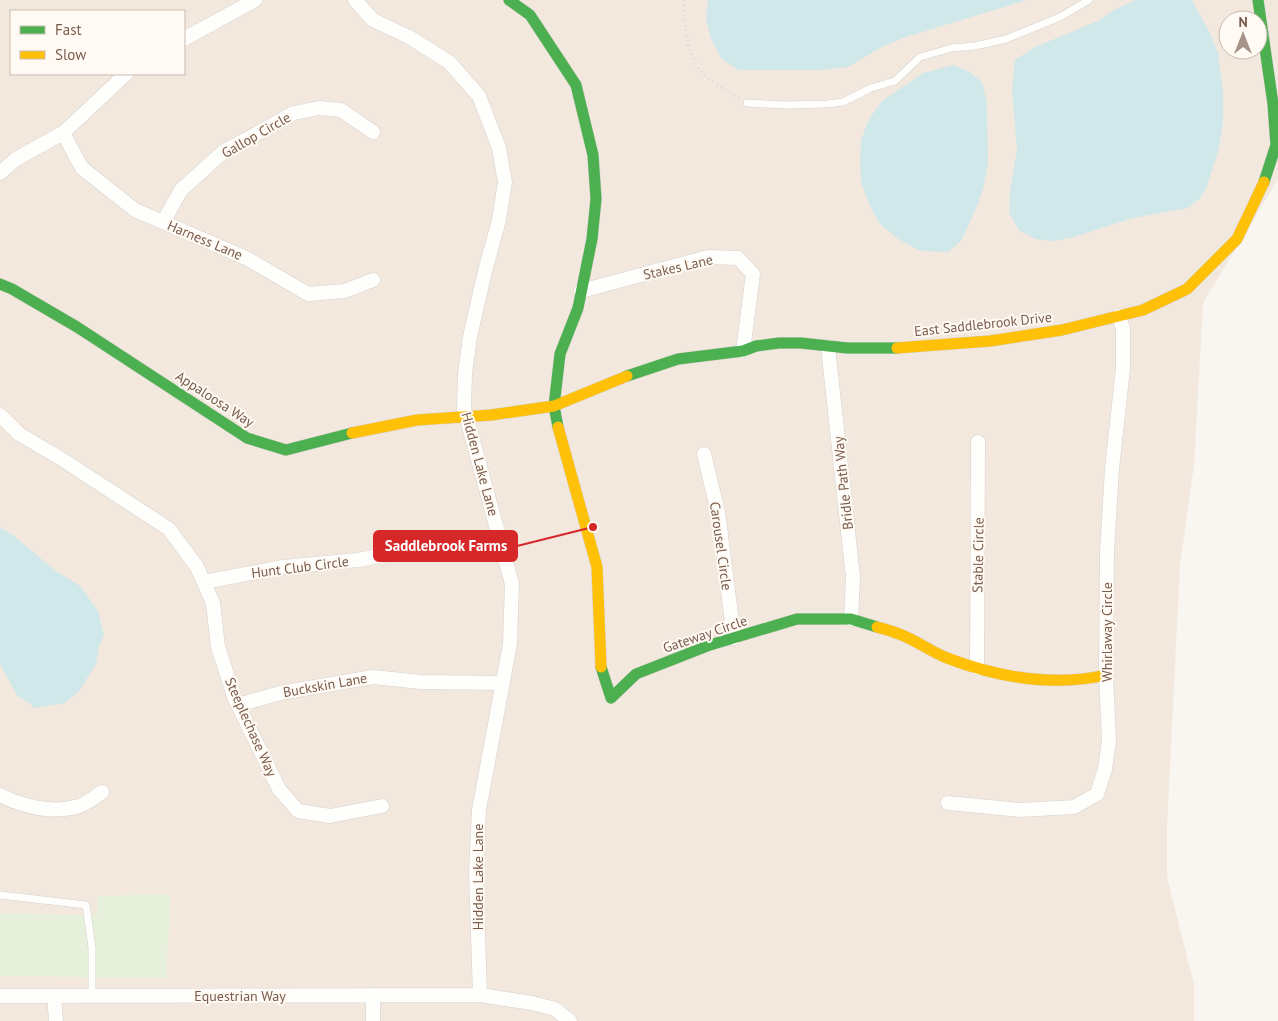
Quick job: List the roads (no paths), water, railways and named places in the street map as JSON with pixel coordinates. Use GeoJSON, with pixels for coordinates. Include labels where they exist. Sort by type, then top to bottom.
{"type":"FeatureCollection","features":[{"type":"Feature","properties":{"kind":"street"},"geometry":{"type":"LineString","coordinates":[[185,38],[255,0]]}},
{"type":"Feature","properties":{"kind":"street","name":"Hidden Lake Lane"},"geometry":{"type":"LineString","coordinates":[[355,0],[373,20],[409,37],[448,62],[479,96],[500,148],[505,182],[500,220],[485,271],[470,337],[465,373],[464,408],[512,584],[510,644],[479,810],[476,873],[480,995]]}},
{"type":"Feature","properties":{"kind":"street"},"geometry":{"type":"LineString","coordinates":[[509,0],[530,15],[576,85],[593,155],[596,199],[592,239],[578,308],[560,354],[554,406]]}},
{"type":"Feature","properties":{"kind":"street","name":"East Saddlebrook Drive"},"geometry":{"type":"LineString","coordinates":[[467,418],[554,406],[626,376],[678,359],[743,351],[756,346],[779,343],[899,348],[990,341],[1062,330],[1143,310],[1187,289],[1237,239],[1264,183],[1276,145],[1273,104],[1258,0]]}},
{"type":"Feature","properties":{"kind":"street"},"geometry":{"type":"LineString","coordinates":[[0,173],[16,159],[63,133],[125,75]]}},
{"type":"Feature","properties":{"kind":"street","name":"Gallop Circle"},"geometry":{"type":"LineString","coordinates":[[163,222],[181,190],[223,152],[294,113],[319,108],[341,110],[373,132]]}},
{"type":"Feature","properties":{"kind":"street","name":"Harness Lane"},"geometry":{"type":"LineString","coordinates":[[63,133],[82,168],[135,210],[248,259],[308,294],[345,291],[373,280]]}},
{"type":"Feature","properties":{"kind":"street","name":"Stakes Lane"},"geometry":{"type":"LineString","coordinates":[[581,291],[708,257],[738,258],[753,274],[743,351]]}},
{"type":"Feature","properties":{"kind":"street","name":"Appaloosa Way"},"geometry":{"type":"LineString","coordinates":[[0,284],[12,288],[77,328],[247,438],[286,450],[417,420],[467,418]]}},
{"type":"Feature","properties":{"kind":"street","name":"Whirlaway Circle"},"geometry":{"type":"LineString","coordinates":[[948,803],[1022,810],[1074,808],[1097,794],[1105,769],[1109,740],[1106,675],[1107,552],[1112,470],[1123,368],[1123,329],[1119,316]]}},
{"type":"Feature","properties":{"kind":"street","name":"Bridle Path Way"},"geometry":{"type":"LineString","coordinates":[[828,346],[852,568],[851,619]]}},
{"type":"Feature","properties":{"kind":"street","name":"Gateway Circle"},"geometry":{"type":"LineString","coordinates":[[554,406],[558,428],[597,567],[601,669],[611,698],[636,674],[710,645],[797,619],[851,619],[900,634],[946,658],[977,668],[1045,682],[1106,675]]}},
{"type":"Feature","properties":{"kind":"street","name":"Steeplechase Way"},"geometry":{"type":"LineString","coordinates":[[0,416],[19,434],[60,458],[169,529],[197,566],[213,603],[218,647],[238,706],[279,789],[298,811],[330,816],[382,806]]}},
{"type":"Feature","properties":{"kind":"street","name":"Stable Circle"},"geometry":{"type":"LineString","coordinates":[[977,668],[978,442]]}},
{"type":"Feature","properties":{"kind":"street","name":"Carousel Circle"},"geometry":{"type":"LineString","coordinates":[[704,454],[718,512],[734,638]]}},
{"type":"Feature","properties":{"kind":"street","name":"Hunt Club Circle"},"geometry":{"type":"LineString","coordinates":[[204,582],[283,567],[358,560],[396,553]]}},
{"type":"Feature","properties":{"kind":"street","name":"Buckskin Lane"},"geometry":{"type":"LineString","coordinates":[[238,706],[280,693],[373,677],[421,682],[503,683]]}},
{"type":"Feature","properties":{"kind":"street"},"geometry":{"type":"LineString","coordinates":[[0,795],[35,808],[63,809],[80,806],[102,792]]}},
{"type":"Feature","properties":{"kind":"street"},"geometry":{"type":"LineString","coordinates":[[372,995],[373,1021]]}},
{"type":"Feature","properties":{"kind":"street","name":"Equestrian Way"},"geometry":{"type":"LineString","coordinates":[[0,996],[480,995],[532,1003],[555,1009],[570,1021]]}},
{"type":"Feature","properties":{"kind":"street"},"geometry":{"type":"LineString","coordinates":[[54,996],[56,1021]]}},
{"type":"Feature","properties":{"kind":"lane"},"geometry":{"type":"LineString","coordinates":[[747,103],[794,105],[843,102],[871,88],[895,81],[920,57],[952,48],[1006,40],[1060,17],[1089,0]]}},
{"type":"Feature","properties":{"kind":"lane"},"geometry":{"type":"LineString","coordinates":[[0,895],[86,905],[92,948],[92,996]]}},
{"type":"Feature","properties":{"kind":"water"},"geometry":{"type":"Polygon","coordinates":[[[708,0],[1027,0],[906,37],[882,47],[848,67],[821,70],[738,70],[721,58],[711,39],[706,18],[708,0]]]}},
{"type":"Feature","properties":{"kind":"water"},"geometry":{"type":"Polygon","coordinates":[[[1135,0],[1192,0],[1210,33],[1218,53],[1223,91],[1223,122],[1219,148],[1206,189],[1199,199],[1188,208],[1133,218],[1074,237],[1054,241],[1035,239],[1019,230],[1009,213],[1010,191],[1017,150],[1012,89],[1015,60],[1035,47],[1098,21],[1112,11],[1135,0]]]}},
{"type":"Feature","properties":{"kind":"water"},"geometry":{"type":"Polygon","coordinates":[[[954,65],[968,71],[982,82],[987,103],[988,163],[983,189],[961,241],[948,252],[921,251],[898,239],[879,223],[869,204],[861,182],[861,140],[869,119],[882,101],[923,73],[954,65]]]}},
{"type":"Feature","properties":{"kind":"water"},"geometry":{"type":"Polygon","coordinates":[[[0,527],[14,536],[56,571],[80,586],[98,611],[104,635],[99,646],[96,664],[79,691],[65,703],[35,708],[17,695],[0,664],[0,527]]]}},
{"type":"Feature","properties":{"kind":"place","name":"Saddlebrook Farms"},"geometry":{"type":"Point","coordinates":[593,527]}}]}
